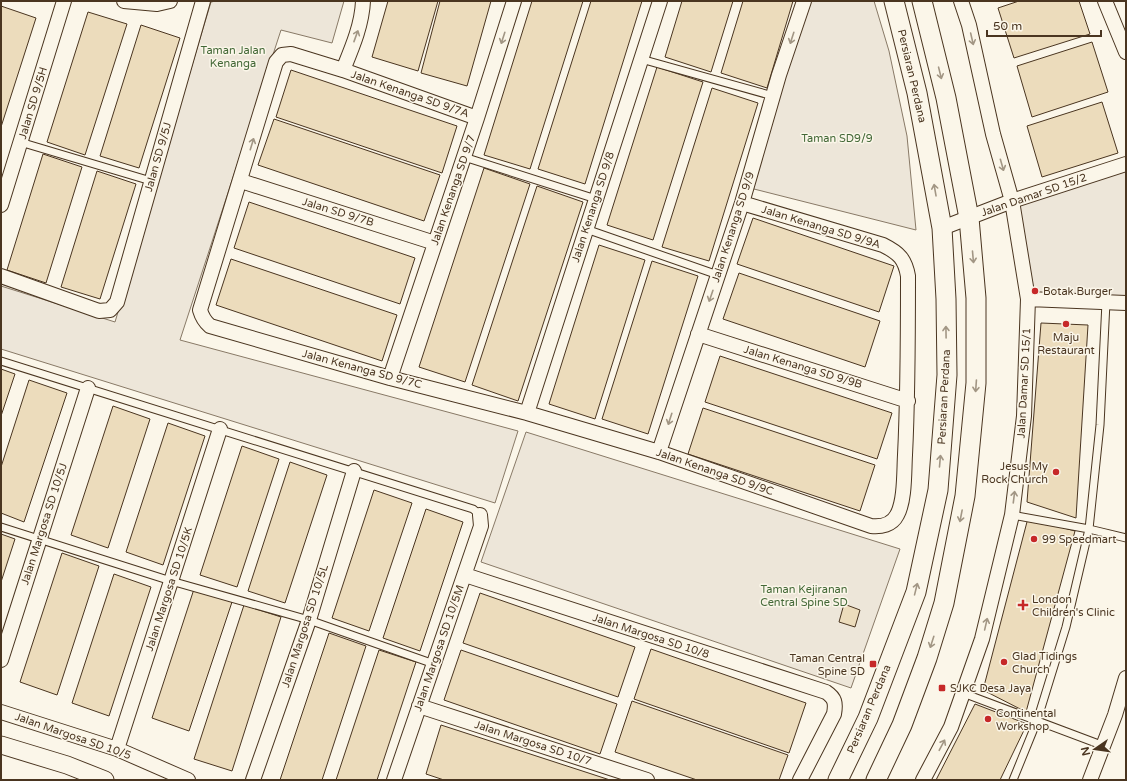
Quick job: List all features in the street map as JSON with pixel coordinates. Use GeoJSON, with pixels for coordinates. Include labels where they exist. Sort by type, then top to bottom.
{"type":"FeatureCollection","features":[{"type":"Feature","properties":{"kind":"main road","name":"Persiaran Perdana"},"geometry":{"type":"LineString","coordinates":[[838,780],[868,718],[916,592],[938,490],[947,375],[946,299],[942,228],[918,93],[894,1]]}},
{"type":"Feature","properties":{"kind":"main road"},"geometry":{"type":"LineString","coordinates":[[876,780],[902,725],[937,628],[944,603],[966,496],[976,384],[976,298],[969,218],[946,98],[922,1]]}},
{"type":"Feature","properties":{"kind":"main road"},"geometry":{"type":"LineString","coordinates":[[938,490],[966,496]]}},
{"type":"Feature","properties":{"kind":"street","name":"Jalan SD 9/5H"},"geometry":{"type":"LineString","coordinates":[[1,204],[64,1]]}},
{"type":"Feature","properties":{"kind":"street"},"geometry":{"type":"LineString","coordinates":[[124,1],[157,4],[170,1]]}},
{"type":"Feature","properties":{"kind":"street","name":"Jalan SD 9/5J"},"geometry":{"type":"LineString","coordinates":[[1,276],[99,311],[110,310],[117,302],[203,1]]}},
{"type":"Feature","properties":{"kind":"street"},"geometry":{"type":"LineString","coordinates":[[343,70],[359,28],[363,1]]}},
{"type":"Feature","properties":{"kind":"street","name":"Jalan Kenanga SD 9/7"},"geometry":{"type":"LineString","coordinates":[[390,378],[477,118],[514,1]]}},
{"type":"Feature","properties":{"kind":"street","name":"Jalan Kenanga SD 9/8"},"geometry":{"type":"LineString","coordinates":[[527,413],[660,1]]}},
{"type":"Feature","properties":{"kind":"street","name":"Jalan Kenanga SD 9/9"},"geometry":{"type":"LineString","coordinates":[[659,452],[742,204],[773,96],[804,1]]}},
{"type":"Feature","properties":{"kind":"street","name":"Jalan Damar SD 15/1"},"geometry":{"type":"LineString","coordinates":[[923,780],[951,727],[982,639],[1012,515],[1024,416],[1028,299],[1012,202],[993,134],[969,25],[961,1]]}},
{"type":"Feature","properties":{"kind":"street"},"geometry":{"type":"LineString","coordinates":[[1105,1],[1126,52]]}},
{"type":"Feature","properties":{"kind":"street","name":"Jalan Kenanga SD 9/7A"},"geometry":{"type":"LineString","coordinates":[[241,181],[279,58],[282,55],[291,54],[343,70],[477,118]]}},
{"type":"Feature","properties":{"kind":"street","name":"Jalan Damar SD 15/2"},"geometry":{"type":"LineString","coordinates":[[942,228],[1012,202],[1126,164]]}},
{"type":"Feature","properties":{"kind":"street","name":"Jalan SD 9/7B"},"geometry":{"type":"LineString","coordinates":[[241,181],[435,243]]}},
{"type":"Feature","properties":{"kind":"street","name":"Jalan Kenanga SD 9/7C"},"geometry":{"type":"LineString","coordinates":[[241,181],[200,310],[205,322],[210,326],[390,378],[527,413]]}},
{"type":"Feature","properties":{"kind":"street","name":"Jalan Kenanga SD 9/9A"},"geometry":{"type":"LineString","coordinates":[[742,204],[883,245],[892,249],[902,258],[906,266],[908,276],[908,400],[903,494],[898,514]]}},
{"type":"Feature","properties":{"kind":"street"},"geometry":{"type":"LineString","coordinates":[[1028,299],[1126,303]]}},
{"type":"Feature","properties":{"kind":"street","name":"Jalan Kenanga SD 9/9B"},"geometry":{"type":"LineString","coordinates":[[698,334],[908,400]]}},
{"type":"Feature","properties":{"kind":"street","name":"Jalan Margosa SD 10/5J"},"geometry":{"type":"LineString","coordinates":[[1,660],[88,388]]}},
{"type":"Feature","properties":{"kind":"street","name":"Jalan Kenanga SD 9/9C"},"geometry":{"type":"LineString","coordinates":[[527,413],[659,452],[871,526],[879,526],[893,521],[898,514]]}},
{"type":"Feature","properties":{"kind":"street","name":"Jalan Margosa SD 10/5K"},"geometry":{"type":"LineString","coordinates":[[118,749],[220,430]]}},
{"type":"Feature","properties":{"kind":"street","name":"Jalan Margosa SD 10/5L"},"geometry":{"type":"LineString","coordinates":[[253,780],[309,620],[354,471]]}},
{"type":"Feature","properties":{"kind":"street","name":"Jalan Margosa SD 10/5M"},"geometry":{"type":"LineString","coordinates":[[394,780],[481,526],[480,515]]}},
{"type":"Feature","properties":{"kind":"street","name":"Jalan Margosa SD 10/8"},"geometry":{"type":"LineString","coordinates":[[465,575],[826,692],[832,696],[835,701],[836,707],[834,714],[800,780]]}},
{"type":"Feature","properties":{"kind":"street"},"geometry":{"type":"LineString","coordinates":[[1090,780],[1104,746],[1121,717],[1126,678]]}},
{"type":"Feature","properties":{"kind":"street","name":"Jalan Margosa SD 10/7"},"geometry":{"type":"LineString","coordinates":[[419,706],[647,780]]}},
{"type":"Feature","properties":{"kind":"street","name":"Jalan Margosa SD 10/5"},"geometry":{"type":"LineString","coordinates":[[1,712],[118,749],[188,780]]}},
{"type":"Feature","properties":{"kind":"street"},"geometry":{"type":"LineString","coordinates":[[1,745],[105,780]]}},
{"type":"Feature","properties":{"kind":"lane"},"geometry":{"type":"LineString","coordinates":[[641,59],[773,96]]}},
{"type":"Feature","properties":{"kind":"lane"},"geometry":{"type":"LineString","coordinates":[[20,142],[151,181]]}},
{"type":"Feature","properties":{"kind":"lane"},"geometry":{"type":"LineString","coordinates":[[464,157],[596,199]]}},
{"type":"Feature","properties":{"kind":"lane"},"geometry":{"type":"LineString","coordinates":[[586,229],[718,275]]}},
{"type":"Feature","properties":{"kind":"lane"},"geometry":{"type":"LineString","coordinates":[[1012,780],[1037,721],[1066,627],[1089,529],[1100,424],[1106,302]]}},
{"type":"Feature","properties":{"kind":"lane"},"geometry":{"type":"LineString","coordinates":[[1,361],[473,508],[480,515]]}},
{"type":"Feature","properties":{"kind":"lane"},"geometry":{"type":"LineString","coordinates":[[1012,515],[1089,529],[1126,538]]}},
{"type":"Feature","properties":{"kind":"lane"},"geometry":{"type":"LineString","coordinates":[[1,527],[171,581],[309,620],[434,664]]}},
{"type":"Feature","properties":{"kind":"lane"},"geometry":{"type":"LineString","coordinates":[[963,692],[1104,746]]}},
{"type":"Feature","properties":{"kind":"green space","name":"Taman Jalan Kenanga"},"geometry":{"type":"Polygon","coordinates":[[[344,1],[332,43],[281,30],[180,340],[518,431],[495,503],[1,349],[1,286],[115,322],[211,2],[344,1]]]}},
{"type":"Feature","properties":{"kind":"green space","name":"Taman SD9/9"},"geometry":{"type":"Polygon","coordinates":[[[808,1],[874,1],[889,51],[907,136],[916,230],[750,188],[808,1]]]}},
{"type":"Feature","properties":{"kind":"green space"},"geometry":{"type":"Polygon","coordinates":[[[1126,168],[1126,297],[1033,295],[1017,206],[1126,168]]]}},
{"type":"Feature","properties":{"kind":"green space","name":"Taman Kejiranan Central Spine SD"},"geometry":{"type":"Polygon","coordinates":[[[526,432],[900,549],[851,688],[481,562],[526,432]]]}},
{"type":"Feature","properties":{"kind":"building"},"geometry":{"type":"Polygon","coordinates":[[[388,1],[438,1],[418,71],[372,57],[388,1]]]}},
{"type":"Feature","properties":{"kind":"building"},"geometry":{"type":"Polygon","coordinates":[[[440,1],[491,1],[467,86],[421,73],[440,1]]]}},
{"type":"Feature","properties":{"kind":"building"},"geometry":{"type":"Polygon","coordinates":[[[532,1],[583,1],[530,169],[484,155],[532,1]]]}},
{"type":"Feature","properties":{"kind":"building"},"geometry":{"type":"Polygon","coordinates":[[[591,1],[642,1],[585,184],[538,169],[591,1]]]}},
{"type":"Feature","properties":{"kind":"building"},"geometry":{"type":"Polygon","coordinates":[[[682,1],[733,1],[711,72],[665,57],[682,1]]]}},
{"type":"Feature","properties":{"kind":"building"},"geometry":{"type":"Polygon","coordinates":[[[743,1],[793,1],[767,88],[721,73],[743,1]]]}},
{"type":"Feature","properties":{"kind":"building"},"geometry":{"type":"Polygon","coordinates":[[[1019,1],[1079,1],[1090,34],[1014,58],[998,8],[1019,1]]]}},
{"type":"Feature","properties":{"kind":"building"},"geometry":{"type":"Polygon","coordinates":[[[1,6],[36,18],[1,127],[1,6]]]}},
{"type":"Feature","properties":{"kind":"building"},"geometry":{"type":"Polygon","coordinates":[[[88,12],[127,24],[85,155],[47,142],[88,12]]]}},
{"type":"Feature","properties":{"kind":"building"},"geometry":{"type":"Polygon","coordinates":[[[141,25],[180,38],[139,168],[100,156],[141,25]]]}},
{"type":"Feature","properties":{"kind":"building"},"geometry":{"type":"Polygon","coordinates":[[[1092,42],[1108,92],[1032,117],[1017,66],[1092,42]]]}},
{"type":"Feature","properties":{"kind":"building"},"geometry":{"type":"Polygon","coordinates":[[[657,67],[703,82],[653,240],[607,225],[657,67]]]}},
{"type":"Feature","properties":{"kind":"building"},"geometry":{"type":"Polygon","coordinates":[[[291,70],[457,126],[442,173],[276,117],[291,70]]]}},
{"type":"Feature","properties":{"kind":"building"},"geometry":{"type":"Polygon","coordinates":[[[712,88],[758,103],[709,261],[662,247],[712,88]]]}},
{"type":"Feature","properties":{"kind":"building"},"geometry":{"type":"Polygon","coordinates":[[[1102,102],[1118,153],[1042,177],[1027,126],[1102,102]]]}},
{"type":"Feature","properties":{"kind":"building"},"geometry":{"type":"Polygon","coordinates":[[[274,119],[440,175],[424,221],[258,165],[274,119]]]}},
{"type":"Feature","properties":{"kind":"building"},"geometry":{"type":"Polygon","coordinates":[[[43,154],[82,167],[46,283],[7,270],[43,154]]]}},
{"type":"Feature","properties":{"kind":"building"},"geometry":{"type":"Polygon","coordinates":[[[484,168],[530,184],[465,382],[419,367],[484,168]]]}},
{"type":"Feature","properties":{"kind":"building"},"geometry":{"type":"Polygon","coordinates":[[[97,171],[136,184],[100,299],[61,287],[97,171]]]}},
{"type":"Feature","properties":{"kind":"building"},"geometry":{"type":"Polygon","coordinates":[[[537,186],[583,202],[518,401],[472,385],[537,186]]]}},
{"type":"Feature","properties":{"kind":"building"},"geometry":{"type":"Polygon","coordinates":[[[249,202],[415,258],[400,304],[234,248],[249,202]]]}},
{"type":"Feature","properties":{"kind":"building"},"geometry":{"type":"Polygon","coordinates":[[[753,218],[894,266],[879,312],[737,264],[753,218]]]}},
{"type":"Feature","properties":{"kind":"building"},"geometry":{"type":"Polygon","coordinates":[[[599,245],[645,260],[595,419],[549,404],[599,245]]]}},
{"type":"Feature","properties":{"kind":"building"},"geometry":{"type":"Polygon","coordinates":[[[231,259],[397,315],[382,361],[216,305],[231,259]]]}},
{"type":"Feature","properties":{"kind":"building"},"geometry":{"type":"Polygon","coordinates":[[[652,261],[698,276],[648,434],[602,419],[652,261]]]}},
{"type":"Feature","properties":{"kind":"building"},"geometry":{"type":"Polygon","coordinates":[[[739,273],[880,321],[865,367],[723,319],[739,273]]]}},
{"type":"Feature","properties":{"kind":"building"},"geometry":{"type":"Polygon","coordinates":[[[1041,323],[1088,325],[1076,518],[1027,502],[1041,323]]]}},
{"type":"Feature","properties":{"kind":"building"},"geometry":{"type":"Polygon","coordinates":[[[720,356],[892,413],[877,459],[705,402],[720,356]]]}},
{"type":"Feature","properties":{"kind":"building"},"geometry":{"type":"Polygon","coordinates":[[[1,369],[15,374],[1,416],[1,369]]]}},
{"type":"Feature","properties":{"kind":"building"},"geometry":{"type":"Polygon","coordinates":[[[29,380],[67,393],[24,522],[1,513],[1,467],[29,380]]]}},
{"type":"Feature","properties":{"kind":"building"},"geometry":{"type":"Polygon","coordinates":[[[113,406],[150,419],[108,548],[71,535],[113,406]]]}},
{"type":"Feature","properties":{"kind":"building"},"geometry":{"type":"Polygon","coordinates":[[[703,408],[875,465],[860,511],[688,454],[703,408]]]}},
{"type":"Feature","properties":{"kind":"building"},"geometry":{"type":"Polygon","coordinates":[[[168,423],[205,436],[163,565],[126,552],[168,423]]]}},
{"type":"Feature","properties":{"kind":"building"},"geometry":{"type":"Polygon","coordinates":[[[242,446],[279,459],[237,587],[200,575],[242,446]]]}},
{"type":"Feature","properties":{"kind":"building"},"geometry":{"type":"Polygon","coordinates":[[[290,462],[327,475],[285,603],[248,591],[290,462]]]}},
{"type":"Feature","properties":{"kind":"building"},"geometry":{"type":"Polygon","coordinates":[[[374,490],[412,503],[369,631],[332,618],[374,490]]]}},
{"type":"Feature","properties":{"kind":"building"},"geometry":{"type":"Polygon","coordinates":[[[426,509],[463,522],[420,651],[383,638],[426,509]]]}},
{"type":"Feature","properties":{"kind":"building"},"geometry":{"type":"Polygon","coordinates":[[[1028,518],[1075,531],[1026,712],[983,690],[1028,518]]]}},
{"type":"Feature","properties":{"kind":"building"},"geometry":{"type":"Polygon","coordinates":[[[1,534],[15,539],[1,582],[1,534]]]}},
{"type":"Feature","properties":{"kind":"building"},"geometry":{"type":"Polygon","coordinates":[[[62,553],[99,566],[57,695],[20,682],[62,553]]]}},
{"type":"Feature","properties":{"kind":"building"},"geometry":{"type":"Polygon","coordinates":[[[114,574],[151,587],[109,716],[72,703],[114,574]]]}},
{"type":"Feature","properties":{"kind":"building"},"geometry":{"type":"Polygon","coordinates":[[[194,589],[232,602],[189,731],[152,718],[194,589]]]}},
{"type":"Feature","properties":{"kind":"building"},"geometry":{"type":"Polygon","coordinates":[[[480,593],[635,647],[618,697],[463,643],[480,593]]]}},
{"type":"Feature","properties":{"kind":"building"},"geometry":{"type":"Polygon","coordinates":[[[844,604],[860,610],[855,627],[839,622],[844,604]]]}},
{"type":"Feature","properties":{"kind":"building"},"geometry":{"type":"Polygon","coordinates":[[[244,605],[281,617],[232,771],[194,759],[244,605]]]}},
{"type":"Feature","properties":{"kind":"building"},"geometry":{"type":"Polygon","coordinates":[[[329,633],[366,646],[322,780],[280,780],[329,633]]]}},
{"type":"Feature","properties":{"kind":"building"},"geometry":{"type":"Polygon","coordinates":[[[651,649],[806,703],[789,753],[634,699],[651,649]]]}},
{"type":"Feature","properties":{"kind":"building"},"geometry":{"type":"Polygon","coordinates":[[[379,650],[416,662],[377,780],[336,780],[379,650]]]}},
{"type":"Feature","properties":{"kind":"building"},"geometry":{"type":"Polygon","coordinates":[[[461,650],[617,704],[600,754],[444,700],[461,650]]]}},
{"type":"Feature","properties":{"kind":"building"},"geometry":{"type":"Polygon","coordinates":[[[632,701],[788,755],[779,780],[697,780],[615,752],[632,701]]]}},
{"type":"Feature","properties":{"kind":"building"},"geometry":{"type":"Polygon","coordinates":[[[975,704],[1027,724],[1000,780],[936,780],[975,704]]]}},
{"type":"Feature","properties":{"kind":"building"},"geometry":{"type":"Polygon","coordinates":[[[441,725],[610,780],[444,780],[426,774],[441,725]]]}},
{"type":"Feature","properties":{"kind":"place","name":"Botak Burger"},"geometry":{"type":"Point","coordinates":[1035,291]}},
{"type":"Feature","properties":{"kind":"place","name":"Maju Restaurant"},"geometry":{"type":"Point","coordinates":[1066,324]}},
{"type":"Feature","properties":{"kind":"place","name":"Jesus My Rock Church"},"geometry":{"type":"Point","coordinates":[1056,472]}},
{"type":"Feature","properties":{"kind":"place","name":"99 Speedmart"},"geometry":{"type":"Point","coordinates":[1034,539]}},
{"type":"Feature","properties":{"kind":"place","name":"London Children's Clinic"},"geometry":{"type":"Point","coordinates":[1023,605]}},
{"type":"Feature","properties":{"kind":"place","name":"Glad Tidings Church"},"geometry":{"type":"Point","coordinates":[1004,662]}},
{"type":"Feature","properties":{"kind":"place","name":"Taman Central Spine SD"},"geometry":{"type":"Point","coordinates":[873,664]}},
{"type":"Feature","properties":{"kind":"place","name":"SJKC Desa Jaya"},"geometry":{"type":"Point","coordinates":[942,688]}},
{"type":"Feature","properties":{"kind":"place","name":"Continental Workshop"},"geometry":{"type":"Point","coordinates":[988,719]}}]}
